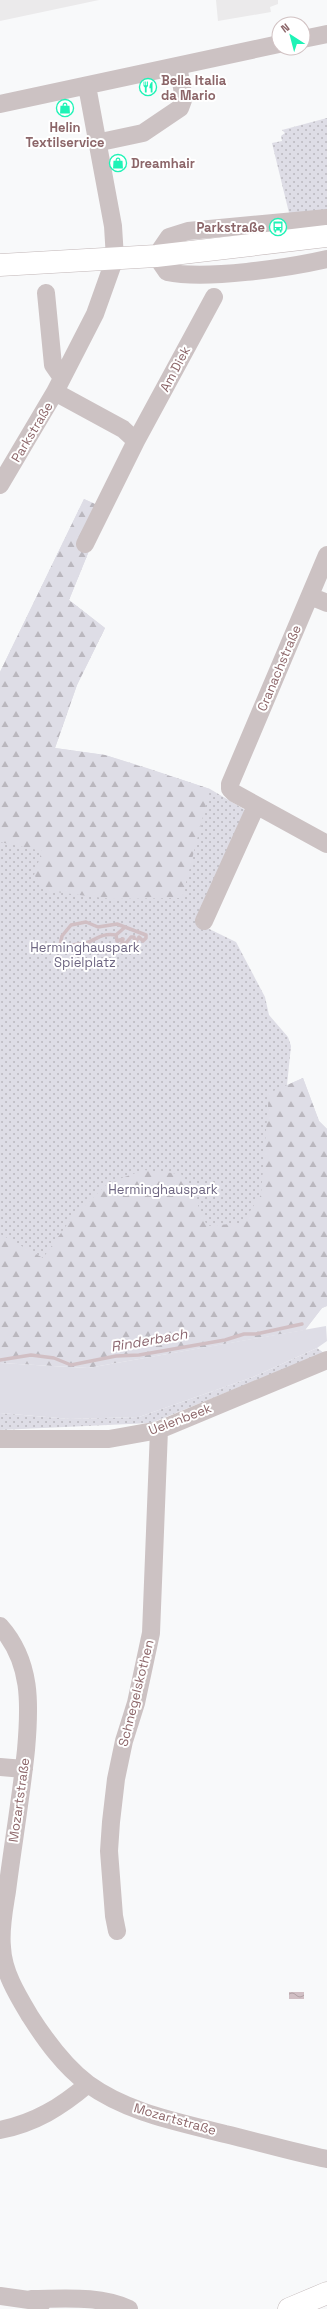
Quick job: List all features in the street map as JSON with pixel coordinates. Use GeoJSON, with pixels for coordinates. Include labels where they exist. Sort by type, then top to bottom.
{"type":"FeatureCollection","features":[{"type":"Feature","properties":{"kind":"main road"},"geometry":{"type":"LineString","coordinates":[[0,265],[156,256],[327,236]]}},
{"type":"Feature","properties":{"kind":"main road"},"geometry":{"type":"LineString","coordinates":[[292,2307],[327,2293]]}},
{"type":"Feature","properties":{"kind":"street"},"geometry":{"type":"LineString","coordinates":[[311,37],[327,34]]}},
{"type":"Feature","properties":{"kind":"street"},"geometry":{"type":"LineString","coordinates":[[0,104],[271,46]]}},
{"type":"Feature","properties":{"kind":"street"},"geometry":{"type":"LineString","coordinates":[[96,143],[143,133],[180,108],[183,100],[183,93],[178,66]]}},
{"type":"Feature","properties":{"kind":"street"},"geometry":{"type":"LineString","coordinates":[[87,86],[96,143],[114,231],[115,258]]}},
{"type":"Feature","properties":{"kind":"street"},"geometry":{"type":"LineString","coordinates":[[326,259],[223,273],[176,274],[168,272],[156,256],[169,237],[188,231],[327,218]]}},
{"type":"Feature","properties":{"kind":"street","name":"Parkstraße"},"geometry":{"type":"LineString","coordinates":[[0,485],[59,385],[95,314],[115,258]]}},
{"type":"Feature","properties":{"kind":"street"},"geometry":{"type":"LineString","coordinates":[[46,293],[53,365],[59,385],[123,429],[136,441]]}},
{"type":"Feature","properties":{"kind":"street","name":"Am Diek"},"geometry":{"type":"LineString","coordinates":[[85,544],[136,441],[214,297]]}},
{"type":"Feature","properties":{"kind":"street","name":"Cranachstraße"},"geometry":{"type":"LineString","coordinates":[[256,806],[234,794],[230,789],[232,780],[327,555]]}},
{"type":"Feature","properties":{"kind":"street"},"geometry":{"type":"LineString","coordinates":[[310,596],[327,603]]}},
{"type":"Feature","properties":{"kind":"street"},"geometry":{"type":"LineString","coordinates":[[204,921],[256,806],[327,844]]}},
{"type":"Feature","properties":{"kind":"street","name":"Uelenbeek"},"geometry":{"type":"LineString","coordinates":[[0,1439],[109,1438],[159,1430],[327,1360]]}},
{"type":"Feature","properties":{"kind":"street","name":"Schnegelskothen"},"geometry":{"type":"LineString","coordinates":[[117,1931],[114,1916],[109,1851],[111,1822],[116,1779],[124,1741],[136,1703],[151,1633],[159,1430]]}},
{"type":"Feature","properties":{"kind":"street","name":"Mozartstraße"},"geometry":{"type":"LineString","coordinates":[[0,1626],[19,1656],[28,1684],[29,1700],[24,1769],[2,1922],[2,1949],[8,1973],[18,1996],[43,2036],[63,2061],[88,2084],[122,2103],[151,2115],[327,2159]]}},
{"type":"Feature","properties":{"kind":"street"},"geometry":{"type":"LineString","coordinates":[[0,1767],[24,1769]]}},
{"type":"Feature","properties":{"kind":"street"},"geometry":{"type":"LineString","coordinates":[[0,2130],[43,2118],[88,2084]]}},
{"type":"Feature","properties":{"kind":"street"},"geometry":{"type":"LineString","coordinates":[[0,2296],[31,2299],[82,2299],[129,2309]]}},
{"type":"Feature","properties":{"kind":"street"},"geometry":{"type":"LineString","coordinates":[[31,2299],[75,2309]]}},
{"type":"Feature","properties":{"kind":"shaded area"},"geometry":{"type":"Polygon","coordinates":[[[0,0],[99,0],[0,21],[0,0]]]}},
{"type":"Feature","properties":{"kind":"shaded area"},"geometry":{"type":"Polygon","coordinates":[[[216,0],[278,0],[278,4],[270,7],[271,12],[218,21],[216,0]]]}},
{"type":"Feature","properties":{"kind":"green space"},"geometry":{"type":"Polygon","coordinates":[[[327,118],[327,212],[290,217],[272,143],[282,141],[281,136],[285,133],[282,130],[327,118]]]}},
{"type":"Feature","properties":{"kind":"green space","name":"Herminghauspark"},"geometry":{"type":"Polygon","coordinates":[[[84,499],[106,509],[69,600],[105,628],[77,685],[55,748],[105,755],[147,768],[210,789],[247,811],[199,924],[236,942],[265,997],[269,1015],[288,1037],[291,1046],[287,1085],[303,1078],[319,1121],[327,1129],[327,1306],[322,1308],[305,1330],[0,1363],[0,672],[84,499]]]}},
{"type":"Feature","properties":{"kind":"green space"},"geometry":{"type":"Polygon","coordinates":[[[84,499],[106,509],[69,600],[105,628],[77,685],[55,748],[105,755],[210,789],[182,898],[111,899],[48,891],[34,875],[42,851],[0,842],[0,672],[84,499]]]}},
{"type":"Feature","properties":{"kind":"green space"},"geometry":{"type":"Polygon","coordinates":[[[303,1078],[319,1121],[327,1129],[327,1306],[322,1308],[305,1330],[88,1368],[0,1363],[0,1234],[43,1258],[71,1219],[108,1183],[144,1170],[181,1174],[194,1196],[207,1226],[242,1223],[261,1195],[269,1093],[303,1078]]]}},
{"type":"Feature","properties":{"kind":"green space"},"geometry":{"type":"Polygon","coordinates":[[[326,1326],[327,1341],[317,1348],[253,1377],[139,1417],[70,1419],[0,1413],[0,1363],[88,1368],[326,1326]]]}},
{"type":"Feature","properties":{"kind":"green space"},"geometry":{"type":"Polygon","coordinates":[[[317,1348],[324,1353],[151,1423],[0,1430],[0,1413],[70,1419],[139,1417],[253,1377],[317,1348]]]}},
{"type":"Feature","properties":{"kind":"water"},"geometry":{"type":"Polygon","coordinates":[[[289,1992],[304,1992],[304,1999],[289,1999],[289,1992]]]}},
{"type":"Feature","properties":{"kind":"waterway"},"geometry":{"type":"LineString","coordinates":[[62,949],[60,945],[62,936],[71,925],[86,922],[98,927],[117,924],[146,935],[146,938],[143,941],[139,937],[135,943],[134,937],[131,937],[126,943],[122,943],[123,939],[117,941],[116,935],[106,935],[86,943],[75,944],[64,949]]}},
{"type":"Feature","properties":{"kind":"waterway"},"geometry":{"type":"LineString","coordinates":[[116,935],[124,928]]}},
{"type":"Feature","properties":{"kind":"waterway","name":"Rinderbach"},"geometry":{"type":"LineString","coordinates":[[0,1360],[31,1355],[54,1358],[71,1365],[116,1356],[139,1355],[225,1340],[244,1334],[256,1334],[302,1324]]}},
{"type":"Feature","properties":{"kind":"place","name":"Bella Italia da Mario"},"geometry":{"type":"Point","coordinates":[148,87]}},
{"type":"Feature","properties":{"kind":"place","name":"Helin Textilservice"},"geometry":{"type":"Point","coordinates":[65,108]}},
{"type":"Feature","properties":{"kind":"place","name":"Dreamhair"},"geometry":{"type":"Point","coordinates":[118,163]}},
{"type":"Feature","properties":{"kind":"place","name":"Parkstraße"},"geometry":{"type":"Point","coordinates":[278,227]}},
{"type":"Feature","properties":{"kind":"park label","name":"Herminghauspark Spielplatz"},"geometry":{"type":"Point","coordinates":[85,954]}}]}
